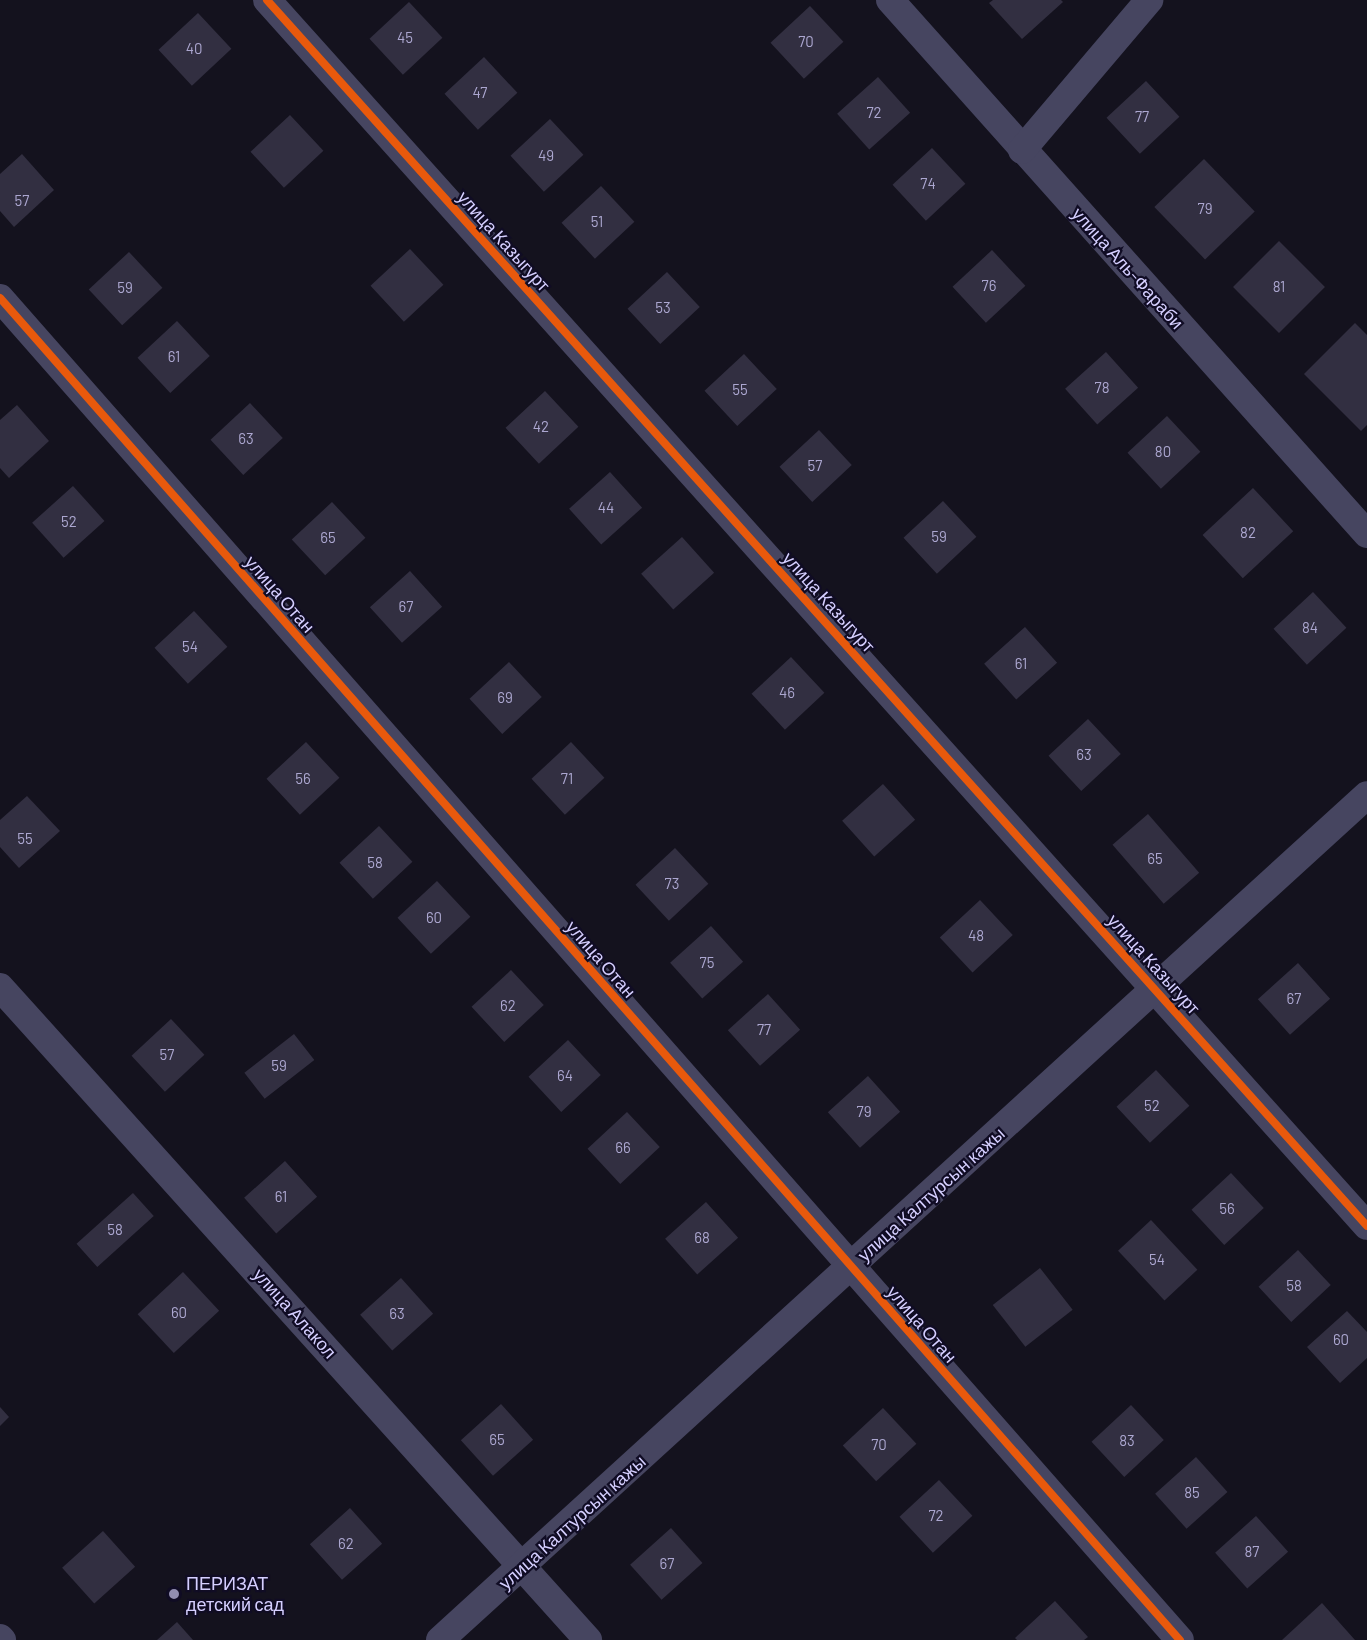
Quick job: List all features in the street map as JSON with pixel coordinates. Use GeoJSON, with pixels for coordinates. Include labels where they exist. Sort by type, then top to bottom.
{"type":"FeatureCollection","features":[{"type":"Feature","properties":{"kind":"street","name":"улица Казыгурт"},"geometry":{"type":"LineString","coordinates":[[267,0],[1156,988],[1367,1226]]}},
{"type":"Feature","properties":{"kind":"street","name":"улица Аль-Фараби"},"geometry":{"type":"LineString","coordinates":[[890,0],[1367,534]]}},
{"type":"Feature","properties":{"kind":"street"},"geometry":{"type":"LineString","coordinates":[[1022,150],[1149,0]]}},
{"type":"Feature","properties":{"kind":"street","name":"улица Отан"},"geometry":{"type":"LineString","coordinates":[[0,298],[1180,1640]]}},
{"type":"Feature","properties":{"kind":"street","name":"улица Калтурсын кажы"},"geometry":{"type":"LineString","coordinates":[[440,1640],[524,1566],[1367,795]]}},
{"type":"Feature","properties":{"kind":"street","name":"улица Алакол"},"geometry":{"type":"LineString","coordinates":[[0,987],[524,1566],[588,1640]]}},
{"type":"Feature","properties":{"kind":"building"},"geometry":{"type":"Polygon","coordinates":[[[993,0],[1061,0],[1063,2],[1022,39],[989,3],[993,0]]]}},
{"type":"Feature","properties":{"kind":"building"},"geometry":{"type":"Polygon","coordinates":[[[409,2],[442,38],[403,75],[370,39],[409,2]]]}},
{"type":"Feature","properties":{"kind":"building"},"geometry":{"type":"Polygon","coordinates":[[[810,6],[843,42],[804,79],[771,43],[810,6]]]}},
{"type":"Feature","properties":{"kind":"building"},"geometry":{"type":"Polygon","coordinates":[[[198,13],[231,49],[192,86],[159,50],[198,13]]]}},
{"type":"Feature","properties":{"kind":"building"},"geometry":{"type":"Polygon","coordinates":[[[484,57],[517,93],[478,130],[445,94],[484,57]]]}},
{"type":"Feature","properties":{"kind":"building"},"geometry":{"type":"Polygon","coordinates":[[[878,77],[910,113],[869,149],[837,114],[878,77]]]}},
{"type":"Feature","properties":{"kind":"building"},"geometry":{"type":"Polygon","coordinates":[[[1146,81],[1179,117],[1140,154],[1107,118],[1146,81]]]}},
{"type":"Feature","properties":{"kind":"building"},"geometry":{"type":"Polygon","coordinates":[[[290,115],[323,151],[284,188],[251,152],[290,115]]]}},
{"type":"Feature","properties":{"kind":"building"},"geometry":{"type":"Polygon","coordinates":[[[550,119],[583,155],[544,192],[511,156],[550,119]]]}},
{"type":"Feature","properties":{"kind":"building"},"geometry":{"type":"Polygon","coordinates":[[[932,148],[965,184],[926,221],[893,185],[932,148]]]}},
{"type":"Feature","properties":{"kind":"building"},"geometry":{"type":"Polygon","coordinates":[[[22,154],[54,190],[14,227],[0,211],[0,174],[22,154]]]}},
{"type":"Feature","properties":{"kind":"building"},"geometry":{"type":"Polygon","coordinates":[[[1204,159],[1255,212],[1205,259],[1154,207],[1204,159]]]}},
{"type":"Feature","properties":{"kind":"building"},"geometry":{"type":"Polygon","coordinates":[[[601,186],[634,222],[595,259],[562,223],[601,186]]]}},
{"type":"Feature","properties":{"kind":"building"},"geometry":{"type":"Polygon","coordinates":[[[1279,241],[1325,287],[1279,333],[1233,287],[1279,241]]]}},
{"type":"Feature","properties":{"kind":"building"},"geometry":{"type":"Polygon","coordinates":[[[410,249],[443,285],[404,322],[371,286],[410,249]]]}},
{"type":"Feature","properties":{"kind":"building"},"geometry":{"type":"Polygon","coordinates":[[[992,250],[1025,286],[986,323],[953,287],[992,250]]]}},
{"type":"Feature","properties":{"kind":"building"},"geometry":{"type":"Polygon","coordinates":[[[129,252],[162,288],[122,325],[89,290],[129,252]]]}},
{"type":"Feature","properties":{"kind":"building"},"geometry":{"type":"Polygon","coordinates":[[[667,272],[700,307],[660,344],[628,309],[667,272]]]}},
{"type":"Feature","properties":{"kind":"building"},"geometry":{"type":"Polygon","coordinates":[[[177,321],[210,356],[170,393],[138,358],[177,321]]]}},
{"type":"Feature","properties":{"kind":"building"},"geometry":{"type":"Polygon","coordinates":[[[1355,323],[1367,335],[1367,425],[1361,431],[1304,374],[1355,323]]]}},
{"type":"Feature","properties":{"kind":"building"},"geometry":{"type":"Polygon","coordinates":[[[1106,352],[1138,388],[1097,424],[1065,389],[1106,352]]]}},
{"type":"Feature","properties":{"kind":"building"},"geometry":{"type":"Polygon","coordinates":[[[744,354],[777,389],[737,426],[705,391],[744,354]]]}},
{"type":"Feature","properties":{"kind":"building"},"geometry":{"type":"Polygon","coordinates":[[[545,391],[578,427],[539,464],[506,428],[545,391]]]}},
{"type":"Feature","properties":{"kind":"building"},"geometry":{"type":"Polygon","coordinates":[[[250,403],[283,438],[243,475],[211,440],[250,403]]]}},
{"type":"Feature","properties":{"kind":"building"},"geometry":{"type":"Polygon","coordinates":[[[17,405],[49,441],[9,478],[0,468],[0,420],[17,405]]]}},
{"type":"Feature","properties":{"kind":"building"},"geometry":{"type":"Polygon","coordinates":[[[1167,416],[1200,452],[1161,489],[1128,453],[1167,416]]]}},
{"type":"Feature","properties":{"kind":"building"},"geometry":{"type":"Polygon","coordinates":[[[819,430],[852,465],[812,502],[780,467],[819,430]]]}},
{"type":"Feature","properties":{"kind":"building"},"geometry":{"type":"Polygon","coordinates":[[[610,472],[642,508],[601,544],[569,509],[610,472]]]}},
{"type":"Feature","properties":{"kind":"building"},"geometry":{"type":"Polygon","coordinates":[[[73,486],[104,521],[64,558],[32,523],[73,486]]]}},
{"type":"Feature","properties":{"kind":"building"},"geometry":{"type":"Polygon","coordinates":[[[1253,488],[1293,531],[1243,578],[1203,535],[1253,488]]]}},
{"type":"Feature","properties":{"kind":"building"},"geometry":{"type":"Polygon","coordinates":[[[943,501],[976,537],[937,574],[904,538],[943,501]]]}},
{"type":"Feature","properties":{"kind":"building"},"geometry":{"type":"Polygon","coordinates":[[[332,502],[365,538],[325,575],[292,540],[332,502]]]}},
{"type":"Feature","properties":{"kind":"building"},"geometry":{"type":"Polygon","coordinates":[[[682,537],[714,573],[673,609],[641,574],[682,537]]]}},
{"type":"Feature","properties":{"kind":"building"},"geometry":{"type":"Polygon","coordinates":[[[410,571],[442,607],[402,643],[370,607],[410,571]]]}},
{"type":"Feature","properties":{"kind":"building"},"geometry":{"type":"Polygon","coordinates":[[[1313,592],[1346,628],[1307,665],[1274,629],[1313,592]]]}},
{"type":"Feature","properties":{"kind":"building"},"geometry":{"type":"Polygon","coordinates":[[[194,611],[227,647],[188,684],[155,648],[194,611]]]}},
{"type":"Feature","properties":{"kind":"building"},"geometry":{"type":"Polygon","coordinates":[[[1025,627],[1057,663],[1016,699],[984,664],[1025,627]]]}},
{"type":"Feature","properties":{"kind":"building"},"geometry":{"type":"Polygon","coordinates":[[[791,657],[824,693],[785,730],[752,694],[791,657]]]}},
{"type":"Feature","properties":{"kind":"building"},"geometry":{"type":"Polygon","coordinates":[[[509,662],[542,697],[502,734],[470,699],[509,662]]]}},
{"type":"Feature","properties":{"kind":"building"},"geometry":{"type":"Polygon","coordinates":[[[1088,719],[1121,754],[1081,791],[1049,756],[1088,719]]]}},
{"type":"Feature","properties":{"kind":"building"},"geometry":{"type":"Polygon","coordinates":[[[306,742],[339,778],[300,815],[267,779],[306,742]]]}},
{"type":"Feature","properties":{"kind":"building"},"geometry":{"type":"Polygon","coordinates":[[[571,742],[604,778],[565,815],[532,779],[571,742]]]}},
{"type":"Feature","properties":{"kind":"building"},"geometry":{"type":"Polygon","coordinates":[[[883,784],[915,820],[874,856],[842,821],[883,784]]]}},
{"type":"Feature","properties":{"kind":"building"},"geometry":{"type":"Polygon","coordinates":[[[27,796],[60,831],[19,868],[0,847],[0,820],[27,796]]]}},
{"type":"Feature","properties":{"kind":"building"},"geometry":{"type":"Polygon","coordinates":[[[1148,814],[1199,873],[1164,904],[1113,845],[1148,814]]]}},
{"type":"Feature","properties":{"kind":"building"},"geometry":{"type":"Polygon","coordinates":[[[379,826],[412,862],[373,899],[340,863],[379,826]]]}},
{"type":"Feature","properties":{"kind":"building"},"geometry":{"type":"Polygon","coordinates":[[[675,848],[708,884],[669,921],[636,885],[675,848]]]}},
{"type":"Feature","properties":{"kind":"building"},"geometry":{"type":"Polygon","coordinates":[[[437,881],[470,917],[431,954],[398,918],[437,881]]]}},
{"type":"Feature","properties":{"kind":"building"},"geometry":{"type":"Polygon","coordinates":[[[980,900],[1013,935],[973,973],[940,938],[980,900]]]}},
{"type":"Feature","properties":{"kind":"building"},"geometry":{"type":"Polygon","coordinates":[[[711,926],[743,962],[702,998],[670,963],[711,926]]]}},
{"type":"Feature","properties":{"kind":"building"},"geometry":{"type":"Polygon","coordinates":[[[1298,963],[1330,999],[1290,1035],[1258,999],[1298,963]]]}},
{"type":"Feature","properties":{"kind":"building"},"geometry":{"type":"Polygon","coordinates":[[[511,970],[544,1005],[504,1042],[472,1007],[511,970]]]}},
{"type":"Feature","properties":{"kind":"building"},"geometry":{"type":"Polygon","coordinates":[[[768,994],[800,1030],[760,1066],[728,1030],[768,994]]]}},
{"type":"Feature","properties":{"kind":"building"},"geometry":{"type":"Polygon","coordinates":[[[171,1019],[204,1055],[165,1092],[132,1056],[171,1019]]]}},
{"type":"Feature","properties":{"kind":"building"},"geometry":{"type":"Polygon","coordinates":[[[294,1034],[314,1060],[265,1099],[244,1073],[294,1034]]]}},
{"type":"Feature","properties":{"kind":"building"},"geometry":{"type":"Polygon","coordinates":[[[568,1040],[601,1075],[561,1112],[529,1077],[568,1040]]]}},
{"type":"Feature","properties":{"kind":"building"},"geometry":{"type":"Polygon","coordinates":[[[1156,1070],[1189,1106],[1150,1143],[1117,1107],[1156,1070]]]}},
{"type":"Feature","properties":{"kind":"building"},"geometry":{"type":"Polygon","coordinates":[[[868,1076],[900,1112],[860,1148],[828,1112],[868,1076]]]}},
{"type":"Feature","properties":{"kind":"building"},"geometry":{"type":"Polygon","coordinates":[[[627,1112],[660,1147],[620,1184],[588,1149],[627,1112]]]}},
{"type":"Feature","properties":{"kind":"building"},"geometry":{"type":"Polygon","coordinates":[[[285,1161],[317,1197],[276,1233],[244,1198],[285,1161]]]}},
{"type":"Feature","properties":{"kind":"building"},"geometry":{"type":"Polygon","coordinates":[[[1231,1173],[1264,1208],[1224,1245],[1192,1210],[1231,1173]]]}},
{"type":"Feature","properties":{"kind":"building"},"geometry":{"type":"Polygon","coordinates":[[[133,1193],[154,1216],[97,1267],[77,1244],[133,1193]]]}},
{"type":"Feature","properties":{"kind":"building"},"geometry":{"type":"Polygon","coordinates":[[[706,1202],[738,1238],[697,1274],[665,1239],[706,1202]]]}},
{"type":"Feature","properties":{"kind":"building"},"geometry":{"type":"Polygon","coordinates":[[[1151,1220],[1197,1270],[1164,1300],[1118,1251],[1151,1220]]]}},
{"type":"Feature","properties":{"kind":"building"},"geometry":{"type":"Polygon","coordinates":[[[1298,1250],[1331,1285],[1291,1322],[1259,1287],[1298,1250]]]}},
{"type":"Feature","properties":{"kind":"building"},"geometry":{"type":"Polygon","coordinates":[[[1040,1268],[1073,1310],[1025,1347],[993,1305],[1040,1268]]]}},
{"type":"Feature","properties":{"kind":"building"},"geometry":{"type":"Polygon","coordinates":[[[183,1272],[219,1311],[174,1353],[138,1314],[183,1272]]]}},
{"type":"Feature","properties":{"kind":"building"},"geometry":{"type":"Polygon","coordinates":[[[401,1278],[433,1314],[392,1350],[360,1315],[401,1278]]]}},
{"type":"Feature","properties":{"kind":"building"},"geometry":{"type":"Polygon","coordinates":[[[1347,1311],[1367,1332],[1367,1358],[1340,1383],[1307,1347],[1347,1311]]]}},
{"type":"Feature","properties":{"kind":"building"},"geometry":{"type":"Polygon","coordinates":[[[501,1404],[533,1440],[493,1476],[461,1440],[501,1404]]]}},
{"type":"Feature","properties":{"kind":"building"},"geometry":{"type":"Polygon","coordinates":[[[1131,1405],[1164,1440],[1124,1477],[1092,1442],[1131,1405]]]}},
{"type":"Feature","properties":{"kind":"building"},"geometry":{"type":"Polygon","coordinates":[[[0,1407],[9,1417],[0,1426],[0,1407]]]}},
{"type":"Feature","properties":{"kind":"building"},"geometry":{"type":"Polygon","coordinates":[[[883,1408],[916,1444],[876,1481],[843,1446],[883,1408]]]}},
{"type":"Feature","properties":{"kind":"building"},"geometry":{"type":"Polygon","coordinates":[[[1196,1457],[1227,1492],[1187,1529],[1155,1494],[1196,1457]]]}},
{"type":"Feature","properties":{"kind":"building"},"geometry":{"type":"Polygon","coordinates":[[[939,1480],[972,1516],[933,1553],[900,1517],[939,1480]]]}},
{"type":"Feature","properties":{"kind":"building"},"geometry":{"type":"Polygon","coordinates":[[[350,1508],[382,1544],[342,1580],[310,1544],[350,1508]]]}},
{"type":"Feature","properties":{"kind":"building"},"geometry":{"type":"Polygon","coordinates":[[[1256,1516],[1288,1552],[1247,1588],[1215,1553],[1256,1516]]]}},
{"type":"Feature","properties":{"kind":"building"},"geometry":{"type":"Polygon","coordinates":[[[671,1528],[702,1563],[662,1600],[630,1565],[671,1528]]]}},
{"type":"Feature","properties":{"kind":"building"},"geometry":{"type":"Polygon","coordinates":[[[103,1531],[135,1567],[94,1603],[62,1568],[103,1531]]]}},
{"type":"Feature","properties":{"kind":"building"},"geometry":{"type":"Polygon","coordinates":[[[1055,1601],[1088,1637],[1084,1640],[1017,1640],[1015,1638],[1055,1601]]]}},
{"type":"Feature","properties":{"kind":"building"},"geometry":{"type":"Polygon","coordinates":[[[1322,1603],[1355,1640],[1282,1640],[1322,1603]]]}},
{"type":"Feature","properties":{"kind":"building"},"geometry":{"type":"Polygon","coordinates":[[[177,1622],[193,1640],[157,1640],[177,1622]]]}},
{"type":"Feature","properties":{"kind":"cycle path"},"geometry":{"type":"LineString","coordinates":[[267,0],[1367,1226]]}},
{"type":"Feature","properties":{"kind":"cycle path"},"geometry":{"type":"LineString","coordinates":[[0,298],[1180,1640]]}},
{"type":"Feature","properties":{"kind":"place","name":"ПЕРИЗАТ детский сад"},"geometry":{"type":"Point","coordinates":[174,1594]}}]}
